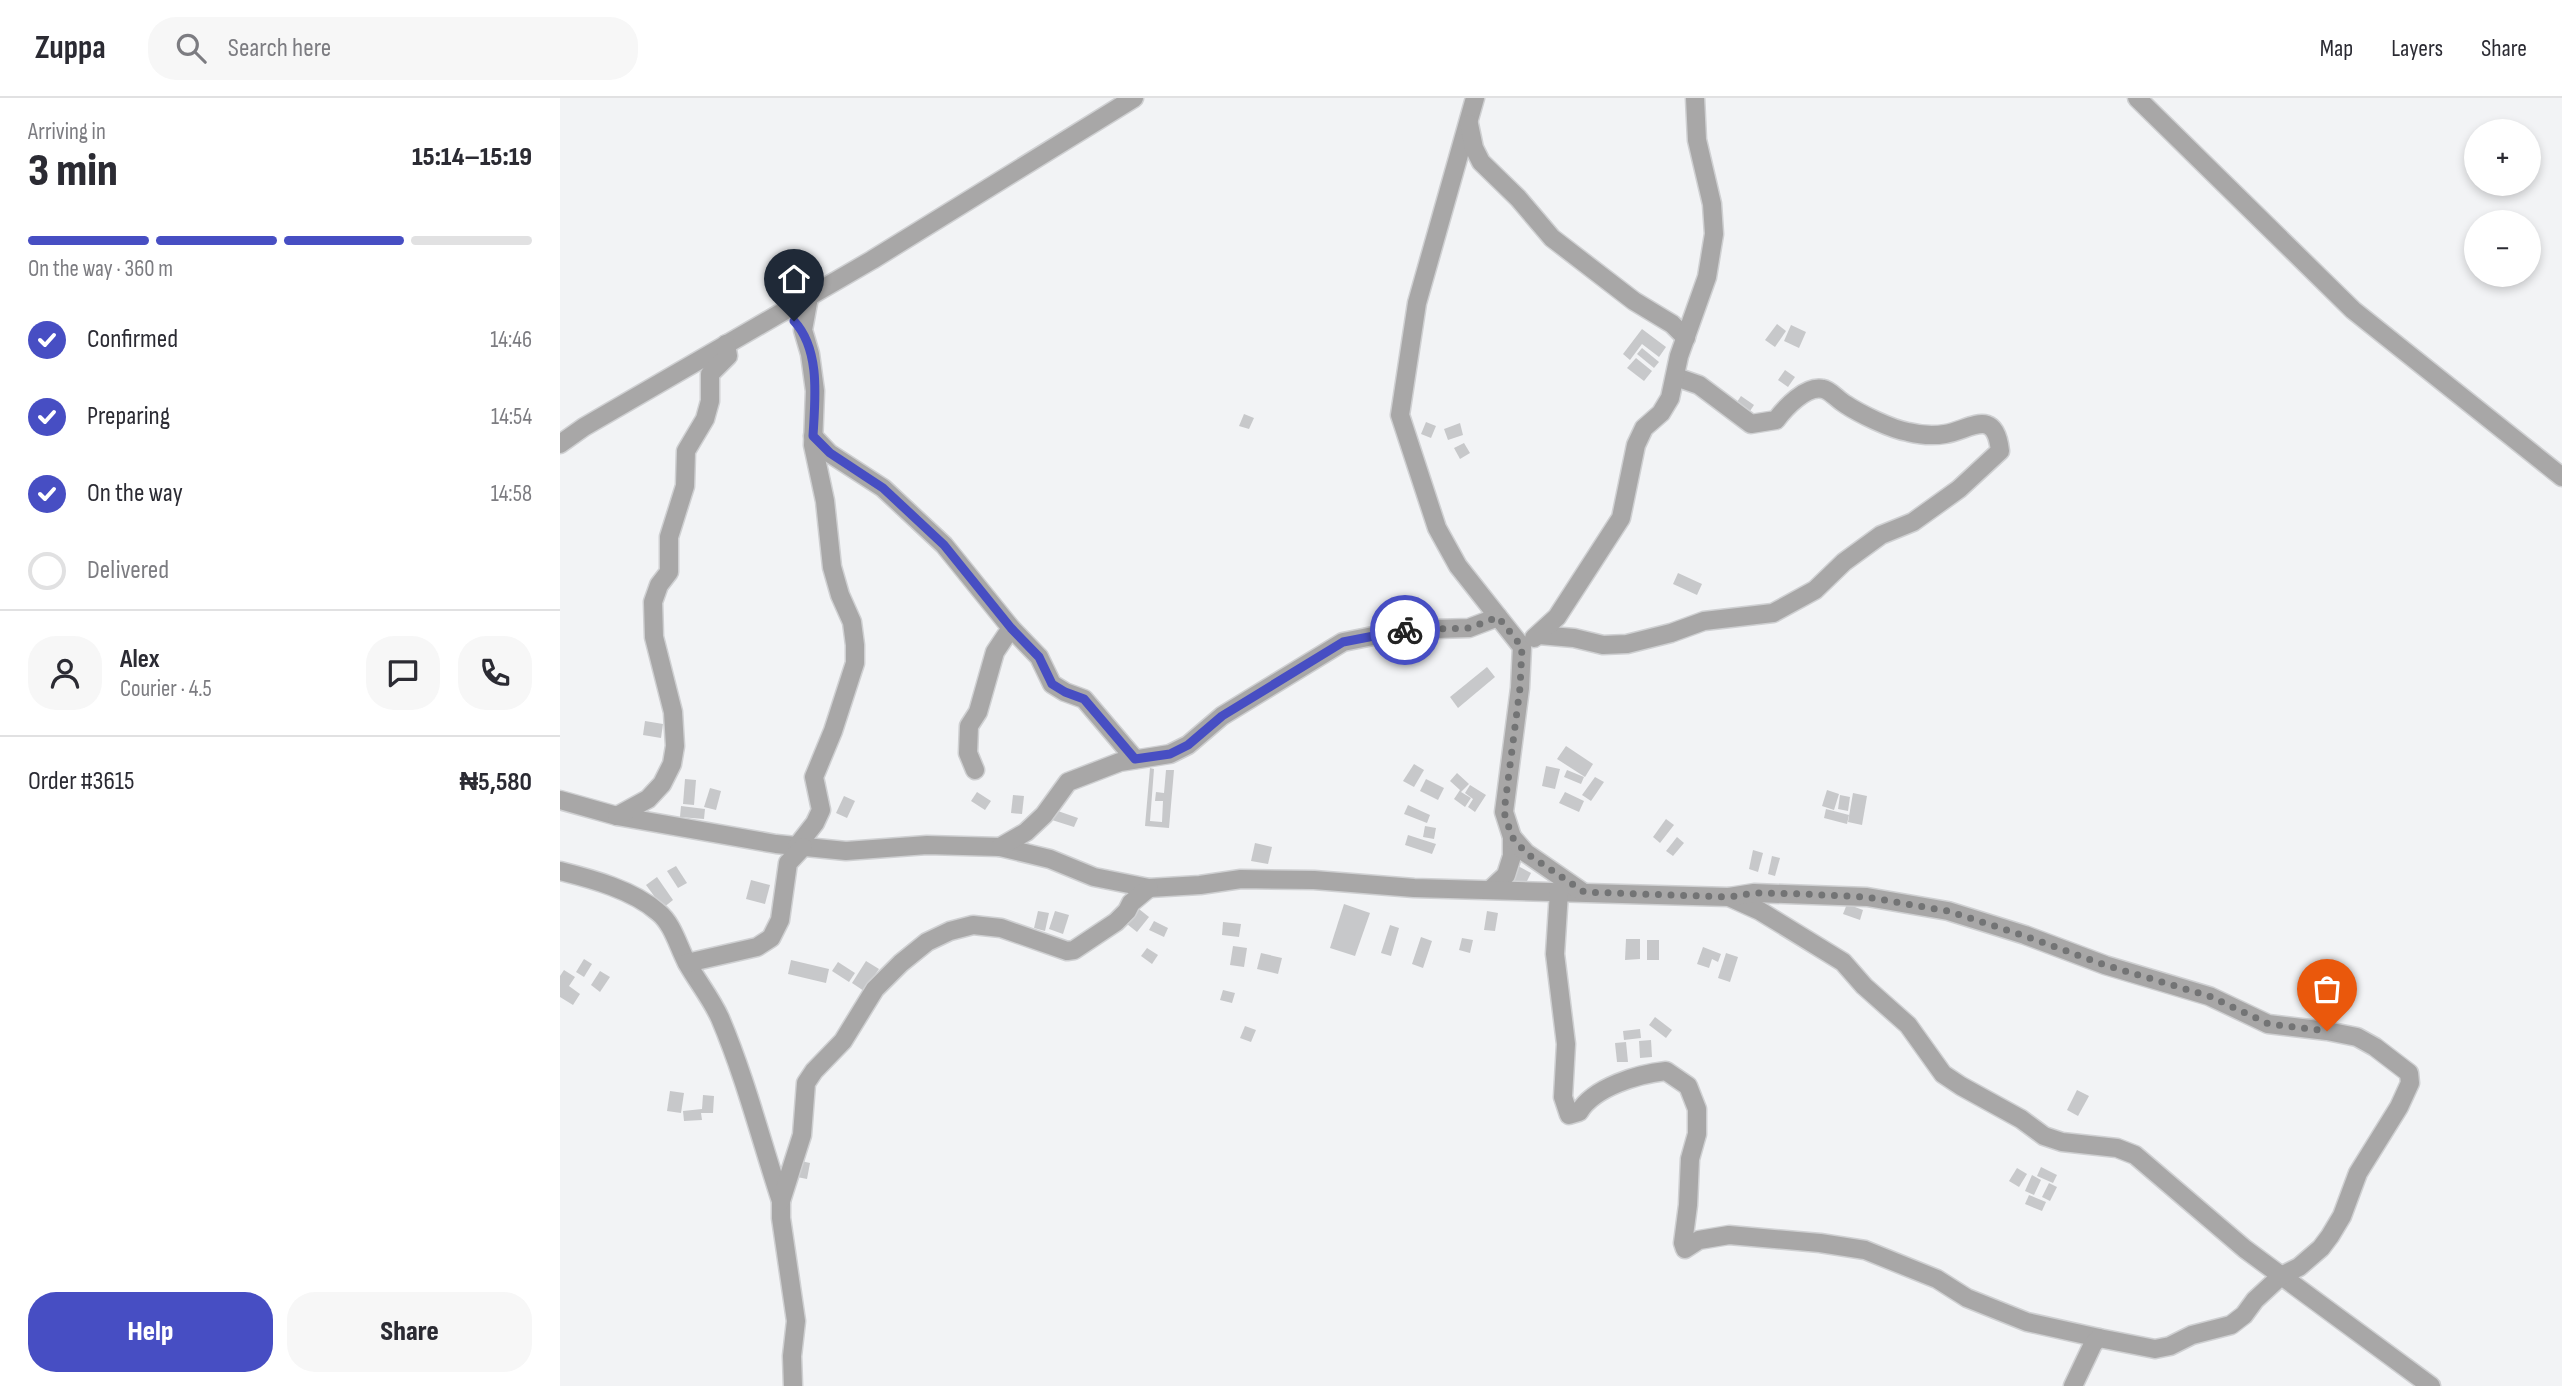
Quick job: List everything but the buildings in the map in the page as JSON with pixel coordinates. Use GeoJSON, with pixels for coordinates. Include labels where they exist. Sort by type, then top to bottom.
{"type":"FeatureCollection","features":[{"type":"Feature","properties":{"kind":"street"},"geometry":{"type":"LineString","coordinates":[[560,444],[584,427],[872,260],[1135,98]]}},
{"type":"Feature","properties":{"kind":"street"},"geometry":{"type":"LineString","coordinates":[[1475,98],[1417,303],[1400,415],[1437,528],[1458,566],[1522,647],[1520,688],[1504,812],[1512,837],[1512,856],[1506,875],[1492,889]]}},
{"type":"Feature","properties":{"kind":"street"},"geometry":{"type":"LineString","coordinates":[[1522,647],[1557,617],[1621,518],[1636,444],[1644,428],[1661,413],[1670,398],[1685,338],[1707,277],[1714,234],[1712,205],[1697,140],[1695,98]]}},
{"type":"Feature","properties":{"kind":"street"},"geometry":{"type":"LineString","coordinates":[[2137,98],[2353,310],[2562,477]]}},
{"type":"Feature","properties":{"kind":"street"},"geometry":{"type":"LineString","coordinates":[[1468,121],[1474,148],[1481,162],[1518,198],[1552,238],[1634,301],[1672,324],[1685,338]]}},
{"type":"Feature","properties":{"kind":"street"},"geometry":{"type":"LineString","coordinates":[[788,863],[821,810],[814,777],[833,732],[855,663],[852,622],[832,567],[825,501],[813,436],[815,391],[810,354],[803,330],[808,297]]}},
{"type":"Feature","properties":{"kind":"street"},"geometry":{"type":"LineString","coordinates":[[779,314],[794,321],[803,330]]}},
{"type":"Feature","properties":{"kind":"street"},"geometry":{"type":"LineString","coordinates":[[617,816],[648,799],[662,784],[673,764],[673,712],[654,637],[653,602],[659,585],[669,572],[669,537],[685,486],[686,451],[708,410],[709,374],[728,356],[726,344]]}},
{"type":"Feature","properties":{"kind":"street"},"geometry":{"type":"LineString","coordinates":[[1539,635],[1574,638],[1603,645],[1628,644],[1704,621],[1773,613],[1815,590],[1844,562],[1881,535],[1913,522],[1959,489],[2000,451],[1998,436],[1989,426],[1975,424],[1943,435],[1918,435],[1897,430],[1857,411],[1825,389],[1811,389],[1782,411],[1776,420],[1751,424],[1699,385],[1676,377]]}},
{"type":"Feature","properties":{"kind":"street"},"geometry":{"type":"LineString","coordinates":[[813,436],[830,453],[883,488],[944,545],[1011,628],[1039,657],[1052,684],[1084,699],[1135,759]]}},
{"type":"Feature","properties":{"kind":"street"},"geometry":{"type":"LineString","coordinates":[[1000,847],[1027,832],[1044,815],[1068,782],[1120,762],[1170,754],[1188,745],[1222,716],[1343,642],[1403,630],[1469,628],[1498,617]]}},
{"type":"Feature","properties":{"kind":"street"},"geometry":{"type":"LineString","coordinates":[[975,770],[968,753],[969,726],[978,712],[995,652],[1011,628]]}},
{"type":"Feature","properties":{"kind":"street"},"geometry":{"type":"LineString","coordinates":[[560,800],[617,816],[776,844],[846,851],[927,845],[1000,847],[1050,859],[1129,894],[1149,888],[1241,879],[1314,880],[1413,888],[1492,889],[1559,891],[1729,897],[1754,893],[1867,897],[1948,911],[2105,965],[2209,996],[2269,1024],[2357,1037],[2409,1073],[2410,1083],[2399,1107],[2358,1173],[2342,1216],[2321,1248],[2299,1267],[2281,1276],[2231,1325],[2192,1335],[2170,1346],[2155,1349],[2027,1322],[1967,1297],[1937,1279],[1865,1251],[1808,1242],[1729,1235],[1699,1240],[1685,1249],[1683,1243],[1690,1158],[1697,1134],[1697,1110],[1688,1086],[1666,1071],[1651,1073],[1616,1083],[1584,1104],[1579,1112],[1569,1115],[1563,1097],[1566,1044],[1555,954],[1559,891]]}},
{"type":"Feature","properties":{"kind":"street"},"geometry":{"type":"LineString","coordinates":[[1512,837],[1526,853],[1584,892]]}},
{"type":"Feature","properties":{"kind":"street"},"geometry":{"type":"LineString","coordinates":[[687,963],[757,947],[771,938],[780,920],[788,863],[785,854],[776,844]]}},
{"type":"Feature","properties":{"kind":"street"},"geometry":{"type":"LineString","coordinates":[[560,871],[615,889],[646,903],[669,924],[687,963],[718,1014],[734,1054],[781,1201]]}},
{"type":"Feature","properties":{"kind":"street"},"geometry":{"type":"LineString","coordinates":[[793,1386],[792,1356],[796,1321],[781,1218],[781,1201],[802,1135],[806,1083],[843,1041],[875,989],[927,942],[950,931],[973,925],[1001,928],[1067,951],[1074,950],[1116,922],[1126,911],[1129,894]]}},
{"type":"Feature","properties":{"kind":"street"},"geometry":{"type":"LineString","coordinates":[[1729,897],[1760,911],[1843,962],[1864,986],[1908,1025],[1942,1074],[2021,1119],[2044,1136],[2062,1142],[2117,1148],[2135,1155],[2245,1249],[2431,1386]]}},
{"type":"Feature","properties":{"kind":"street"},"geometry":{"type":"LineString","coordinates":[[2073,1386],[2093,1344],[2099,1338]]}},
{"type":"Feature","properties":{"kind":"way so far"},"geometry":{"type":"LineString","coordinates":[[1405,630],[1469,628],[1498,617],[1510,629],[1522,647],[1520,688],[1504,812],[1512,837],[1526,853],[1571,886],[1584,892],[1716,894],[1729,897],[1754,893],[1867,897],[1948,911],[2105,965],[2209,996],[2269,1024],[2327,1031]]}},
{"type":"Feature","properties":{"kind":"route"},"geometry":{"type":"LineString","coordinates":[[794,321],[803,330],[810,354],[815,391],[813,436],[830,453],[883,488],[944,545],[1011,628],[1039,657],[1052,684],[1084,699],[1135,759],[1170,754],[1188,745],[1222,716],[1343,642],[1405,630]]}}]}
